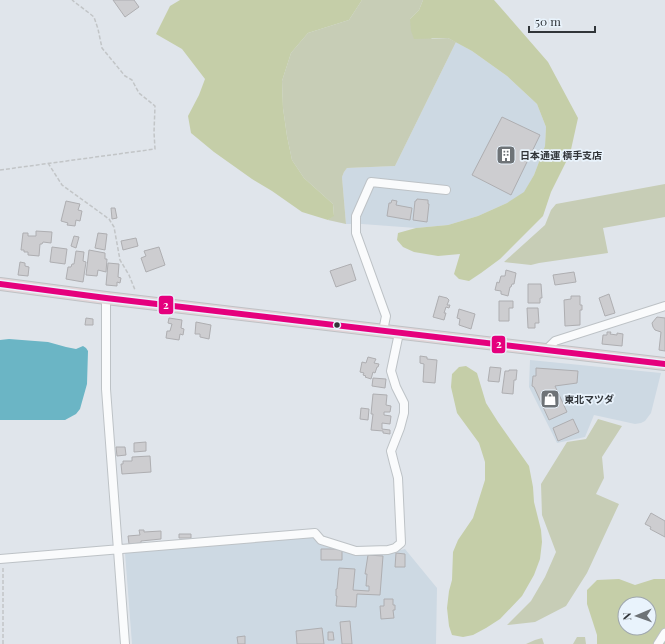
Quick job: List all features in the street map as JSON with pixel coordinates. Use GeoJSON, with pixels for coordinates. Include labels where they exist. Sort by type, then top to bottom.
{"type":"FeatureCollection","features":[{"type":"Feature","properties":{"kind":"highway"},"geometry":{"type":"LineString","coordinates":[[0,284],[138,302],[665,364]]}},
{"type":"Feature","properties":{"kind":"street"},"geometry":{"type":"LineString","coordinates":[[383,331],[386,316],[356,233],[356,216],[371,182],[446,190]]}},
{"type":"Feature","properties":{"kind":"street"},"geometry":{"type":"LineString","coordinates":[[106,298],[106,389],[125,644]]}},
{"type":"Feature","properties":{"kind":"street"},"geometry":{"type":"LineString","coordinates":[[546,350],[555,341],[665,306]]}},
{"type":"Feature","properties":{"kind":"street"},"geometry":{"type":"LineString","coordinates":[[2,559],[315,533],[321,540],[356,550],[388,550],[396,548],[401,543],[398,478],[391,451],[404,413],[404,403],[396,387],[391,371],[398,333]]}},
{"type":"Feature","properties":{"kind":"street"},"geometry":{"type":"LineString","coordinates":[[658,644],[665,633]]}},
{"type":"Feature","properties":{"kind":"path"},"geometry":{"type":"LineString","coordinates":[[0,170],[155,149],[155,106],[139,93],[132,80],[125,76],[102,48],[94,17],[72,0]]}},
{"type":"Feature","properties":{"kind":"path"},"geometry":{"type":"LineString","coordinates":[[48,163],[62,185],[108,219],[114,227],[120,260],[129,275],[138,302]]}},
{"type":"Feature","properties":{"kind":"path"},"geometry":{"type":"LineString","coordinates":[[2,559],[3,644]]}},
{"type":"Feature","properties":{"kind":"shaded area"},"geometry":{"type":"Polygon","coordinates":[[[456,42],[472,51],[507,76],[537,104],[546,127],[545,146],[534,175],[524,193],[507,203],[478,216],[448,225],[416,228],[346,224],[342,177],[344,172],[347,168],[395,166],[456,42]]]}},
{"type":"Feature","properties":{"kind":"shaded area"},"geometry":{"type":"Polygon","coordinates":[[[530,360],[661,373],[651,413],[645,421],[635,424],[594,415],[585,437],[557,443],[529,387],[530,360]]]}},
{"type":"Feature","properties":{"kind":"shaded area"},"geometry":{"type":"Polygon","coordinates":[[[312,537],[322,542],[388,553],[405,549],[437,588],[436,644],[132,644],[125,553],[312,537]]]}},
{"type":"Feature","properties":{"kind":"green space"},"geometry":{"type":"Polygon","coordinates":[[[180,0],[362,0],[349,20],[308,33],[291,53],[282,81],[283,108],[292,160],[304,178],[333,204],[334,216],[328,220],[302,212],[214,152],[191,133],[188,116],[199,95],[205,79],[182,49],[156,34],[170,6],[180,0]]]}},
{"type":"Feature","properties":{"kind":"green space"},"geometry":{"type":"Polygon","coordinates":[[[362,0],[423,0],[419,10],[410,19],[432,39],[448,38],[456,42],[395,166],[347,168],[344,172],[342,177],[346,224],[328,220],[334,215],[333,204],[304,178],[292,160],[283,108],[282,81],[291,53],[308,33],[349,20],[362,0]]]}},
{"type":"Feature","properties":{"kind":"green space"},"geometry":{"type":"Polygon","coordinates":[[[423,0],[494,0],[548,62],[578,118],[570,154],[551,192],[543,216],[500,259],[469,281],[459,279],[454,274],[460,254],[438,256],[414,252],[403,247],[397,240],[398,233],[416,228],[448,225],[478,216],[507,203],[524,192],[534,175],[545,146],[546,127],[537,104],[507,76],[472,51],[448,38],[414,39],[411,31],[410,19],[419,10],[423,0]]]}},
{"type":"Feature","properties":{"kind":"green space"},"geometry":{"type":"Polygon","coordinates":[[[665,184],[665,217],[603,228],[608,253],[531,265],[504,262],[545,225],[551,210],[556,204],[665,184]]]}},
{"type":"Feature","properties":{"kind":"green space"},"geometry":{"type":"Polygon","coordinates":[[[466,366],[477,373],[486,403],[529,466],[542,542],[540,559],[534,575],[522,596],[500,619],[473,635],[463,637],[452,635],[449,626],[447,608],[452,580],[453,552],[458,540],[473,518],[485,480],[485,462],[479,443],[457,413],[451,387],[452,374],[459,367],[466,366]]]}},
{"type":"Feature","properties":{"kind":"green space"},"geometry":{"type":"Polygon","coordinates":[[[598,419],[622,426],[602,457],[604,478],[596,494],[619,504],[587,573],[566,606],[535,622],[507,625],[531,601],[545,577],[556,552],[542,515],[541,484],[567,442],[586,439],[598,419]]]}},
{"type":"Feature","properties":{"kind":"green space"},"geometry":{"type":"Polygon","coordinates":[[[619,579],[635,585],[654,579],[665,579],[665,644],[597,644],[597,635],[587,604],[587,590],[597,580],[619,579]]]}},
{"type":"Feature","properties":{"kind":"green space"},"geometry":{"type":"Polygon","coordinates":[[[577,637],[585,637],[586,644],[573,644],[577,637]]]}},
{"type":"Feature","properties":{"kind":"green space"},"geometry":{"type":"Polygon","coordinates":[[[542,638],[544,644],[526,644],[535,640],[542,638]]]}},
{"type":"Feature","properties":{"kind":"water"},"geometry":{"type":"Polygon","coordinates":[[[9,339],[48,342],[76,349],[83,346],[86,348],[88,351],[87,384],[80,409],[76,414],[65,420],[0,420],[0,340],[9,339]]]}},
{"type":"Feature","properties":{"kind":"building"},"geometry":{"type":"Polygon","coordinates":[[[113,0],[134,0],[139,7],[125,17],[113,0]]]}},
{"type":"Feature","properties":{"kind":"building","name":"日本通運 横手支店"},"geometry":{"type":"Polygon","coordinates":[[[502,117],[540,135],[511,195],[472,175],[502,117]]]}},
{"type":"Feature","properties":{"kind":"building"},"geometry":{"type":"Polygon","coordinates":[[[417,199],[428,200],[427,222],[413,220],[415,201],[417,199]]]}},
{"type":"Feature","properties":{"kind":"building"},"geometry":{"type":"Polygon","coordinates":[[[392,200],[397,201],[396,205],[412,208],[410,220],[387,216],[389,203],[391,203],[392,200]]]}},
{"type":"Feature","properties":{"kind":"building"},"geometry":{"type":"Polygon","coordinates":[[[66,201],[80,204],[78,210],[82,211],[80,221],[76,220],[75,226],[67,225],[68,223],[61,221],[66,201]]]}},
{"type":"Feature","properties":{"kind":"building"},"geometry":{"type":"Polygon","coordinates":[[[111,208],[115,208],[117,218],[112,219],[111,208]]]}},
{"type":"Feature","properties":{"kind":"building"},"geometry":{"type":"Polygon","coordinates":[[[36,231],[52,232],[51,243],[43,242],[40,244],[39,256],[28,255],[28,252],[21,250],[23,233],[28,233],[28,236],[36,236],[36,231]]]}},
{"type":"Feature","properties":{"kind":"building"},"geometry":{"type":"Polygon","coordinates":[[[98,233],[107,234],[105,250],[95,248],[98,233]]]}},
{"type":"Feature","properties":{"kind":"building"},"geometry":{"type":"Polygon","coordinates":[[[74,236],[79,237],[76,248],[71,246],[74,236]]]}},
{"type":"Feature","properties":{"kind":"building"},"geometry":{"type":"Polygon","coordinates":[[[136,238],[138,246],[123,250],[121,241],[136,238]]]}},
{"type":"Feature","properties":{"kind":"building"},"geometry":{"type":"Polygon","coordinates":[[[52,247],[67,249],[65,264],[50,262],[52,247]]]}},
{"type":"Feature","properties":{"kind":"building"},"geometry":{"type":"Polygon","coordinates":[[[159,247],[165,265],[146,272],[141,258],[146,256],[144,251],[159,247]]]}},
{"type":"Feature","properties":{"kind":"building"},"geometry":{"type":"Polygon","coordinates":[[[89,250],[105,253],[105,259],[107,259],[106,272],[98,270],[97,276],[86,275],[89,250]]]}},
{"type":"Feature","properties":{"kind":"building"},"geometry":{"type":"Polygon","coordinates":[[[76,251],[84,252],[83,261],[86,262],[83,282],[66,279],[68,267],[71,267],[72,264],[74,264],[76,251]]]}},
{"type":"Feature","properties":{"kind":"building"},"geometry":{"type":"Polygon","coordinates":[[[20,262],[25,263],[25,266],[29,267],[28,276],[18,275],[20,262]]]}},
{"type":"Feature","properties":{"kind":"building"},"geometry":{"type":"Polygon","coordinates":[[[108,263],[119,264],[118,277],[121,278],[120,283],[117,282],[117,286],[106,285],[108,263]]]}},
{"type":"Feature","properties":{"kind":"building"},"geometry":{"type":"Polygon","coordinates":[[[351,264],[356,280],[336,287],[330,271],[351,264]]]}},
{"type":"Feature","properties":{"kind":"building"},"geometry":{"type":"Polygon","coordinates":[[[506,270],[516,273],[514,284],[510,287],[508,296],[501,294],[501,291],[495,290],[497,282],[499,283],[501,276],[505,276],[506,270]]]}},
{"type":"Feature","properties":{"kind":"building"},"geometry":{"type":"Polygon","coordinates":[[[574,272],[576,282],[555,285],[553,275],[574,272]]]}},
{"type":"Feature","properties":{"kind":"building"},"geometry":{"type":"Polygon","coordinates":[[[528,284],[541,284],[542,298],[540,298],[540,303],[528,303],[528,284]]]}},
{"type":"Feature","properties":{"kind":"building"},"geometry":{"type":"Polygon","coordinates":[[[609,294],[615,313],[605,316],[599,298],[609,294]]]}},
{"type":"Feature","properties":{"kind":"building"},"geometry":{"type":"Polygon","coordinates":[[[439,296],[449,300],[447,305],[450,305],[449,308],[446,307],[444,320],[433,317],[439,296]]]}},
{"type":"Feature","properties":{"kind":"building"},"geometry":{"type":"Polygon","coordinates":[[[571,296],[580,296],[580,305],[582,305],[582,310],[580,310],[580,325],[565,326],[564,300],[571,299],[571,296]]]}},
{"type":"Feature","properties":{"kind":"building"},"geometry":{"type":"Polygon","coordinates":[[[499,301],[513,301],[513,308],[509,308],[509,321],[499,321],[499,301]]]}},
{"type":"Feature","properties":{"kind":"building"},"geometry":{"type":"Polygon","coordinates":[[[527,308],[538,308],[539,323],[535,323],[535,328],[528,328],[527,308]]]}},
{"type":"Feature","properties":{"kind":"building"},"geometry":{"type":"Polygon","coordinates":[[[459,309],[475,314],[471,329],[459,325],[460,319],[457,318],[459,309]]]}},
{"type":"Feature","properties":{"kind":"building"},"geometry":{"type":"Polygon","coordinates":[[[657,317],[665,318],[665,351],[659,350],[661,332],[655,330],[652,323],[657,317]]]}},
{"type":"Feature","properties":{"kind":"building"},"geometry":{"type":"Polygon","coordinates":[[[86,318],[93,319],[93,325],[85,325],[86,318]]]}},
{"type":"Feature","properties":{"kind":"building"},"geometry":{"type":"Polygon","coordinates":[[[169,318],[182,320],[181,328],[184,329],[183,335],[180,334],[179,340],[166,338],[167,331],[170,331],[172,324],[168,323],[169,318]]]}},
{"type":"Feature","properties":{"kind":"building"},"geometry":{"type":"Polygon","coordinates":[[[196,322],[211,325],[209,339],[200,337],[200,334],[195,334],[196,322]]]}},
{"type":"Feature","properties":{"kind":"building"},"geometry":{"type":"Polygon","coordinates":[[[607,332],[617,335],[617,333],[623,334],[622,346],[602,344],[603,335],[607,335],[607,332]]]}},
{"type":"Feature","properties":{"kind":"building"},"geometry":{"type":"Polygon","coordinates":[[[420,356],[427,357],[427,359],[437,360],[435,383],[423,382],[424,364],[420,363],[420,356]]]}},
{"type":"Feature","properties":{"kind":"building"},"geometry":{"type":"Polygon","coordinates":[[[368,357],[376,359],[374,363],[379,364],[375,373],[373,372],[371,379],[365,377],[366,376],[363,375],[364,373],[360,372],[362,362],[366,363],[368,357]]]}},
{"type":"Feature","properties":{"kind":"building"},"geometry":{"type":"Polygon","coordinates":[[[490,367],[501,368],[499,382],[488,381],[490,367]]]}},
{"type":"Feature","properties":{"kind":"building","name":"東北マツダ"},"geometry":{"type":"Polygon","coordinates":[[[536,368],[578,371],[577,383],[555,386],[567,412],[549,420],[534,387],[532,386],[533,376],[536,376],[536,368]]]}},
{"type":"Feature","properties":{"kind":"building"},"geometry":{"type":"Polygon","coordinates":[[[517,370],[516,380],[514,380],[513,394],[502,393],[505,371],[517,370]]]}},
{"type":"Feature","properties":{"kind":"building"},"geometry":{"type":"Polygon","coordinates":[[[373,378],[386,379],[385,388],[372,386],[373,378]]]}},
{"type":"Feature","properties":{"kind":"building"},"geometry":{"type":"Polygon","coordinates":[[[373,394],[387,395],[386,405],[391,406],[390,412],[384,412],[384,415],[391,416],[390,424],[382,423],[382,429],[390,430],[390,434],[383,433],[383,431],[371,430],[373,394]]]}},
{"type":"Feature","properties":{"kind":"building"},"geometry":{"type":"Polygon","coordinates":[[[361,408],[369,409],[368,420],[360,419],[361,408]]]}},
{"type":"Feature","properties":{"kind":"building"},"geometry":{"type":"Polygon","coordinates":[[[573,419],[579,432],[558,441],[553,428],[573,419]]]}},
{"type":"Feature","properties":{"kind":"building"},"geometry":{"type":"Polygon","coordinates":[[[146,442],[146,451],[134,452],[134,443],[146,442]]]}},
{"type":"Feature","properties":{"kind":"building"},"geometry":{"type":"Polygon","coordinates":[[[116,447],[125,447],[126,455],[117,456],[116,447]]]}},
{"type":"Feature","properties":{"kind":"building"},"geometry":{"type":"Polygon","coordinates":[[[150,456],[151,472],[122,474],[121,464],[123,464],[123,461],[132,461],[132,457],[150,456]]]}},
{"type":"Feature","properties":{"kind":"building"},"geometry":{"type":"Polygon","coordinates":[[[651,513],[665,521],[665,537],[650,529],[651,527],[645,524],[651,513]]]}},
{"type":"Feature","properties":{"kind":"building"},"geometry":{"type":"Polygon","coordinates":[[[139,530],[144,530],[144,532],[161,531],[161,539],[129,544],[128,536],[140,535],[139,530]]]}},
{"type":"Feature","properties":{"kind":"building"},"geometry":{"type":"Polygon","coordinates":[[[179,534],[191,534],[191,538],[179,538],[179,534]]]}},
{"type":"Feature","properties":{"kind":"building"},"geometry":{"type":"Polygon","coordinates":[[[321,549],[342,549],[342,560],[321,560],[321,549]]]}},
{"type":"Feature","properties":{"kind":"building"},"geometry":{"type":"Polygon","coordinates":[[[396,553],[405,554],[405,567],[395,567],[396,553]]]}},
{"type":"Feature","properties":{"kind":"building"},"geometry":{"type":"Polygon","coordinates":[[[368,555],[383,556],[380,595],[357,594],[356,607],[336,606],[336,589],[339,568],[355,569],[353,590],[369,591],[369,586],[366,586],[367,574],[365,574],[368,555]]]}},
{"type":"Feature","properties":{"kind":"building"},"geometry":{"type":"Polygon","coordinates":[[[384,599],[393,599],[393,605],[395,605],[395,610],[393,610],[394,618],[381,619],[380,606],[384,606],[384,599]]]}},
{"type":"Feature","properties":{"kind":"building"},"geometry":{"type":"Polygon","coordinates":[[[350,621],[352,644],[342,644],[340,622],[350,621]]]}},
{"type":"Feature","properties":{"kind":"building"},"geometry":{"type":"Polygon","coordinates":[[[322,628],[324,644],[297,644],[296,631],[322,628]]]}},
{"type":"Feature","properties":{"kind":"building"},"geometry":{"type":"Polygon","coordinates":[[[328,632],[333,632],[334,640],[328,640],[328,632]]]}},
{"type":"Feature","properties":{"kind":"building"},"geometry":{"type":"Polygon","coordinates":[[[245,636],[245,644],[238,644],[237,637],[245,636]]]}},
{"type":"Feature","properties":{"kind":"transit line","name":"2"},"geometry":{"type":"LineString","coordinates":[[0,284],[106,298],[665,364]]}},
{"type":"Feature","properties":{"kind":"place","name":"日本通運 横手支店"},"geometry":{"type":"Point","coordinates":[506,155]}},
{"type":"Feature","properties":{"kind":"place","name":"東北マツダ"},"geometry":{"type":"Point","coordinates":[550,399]}}]}
